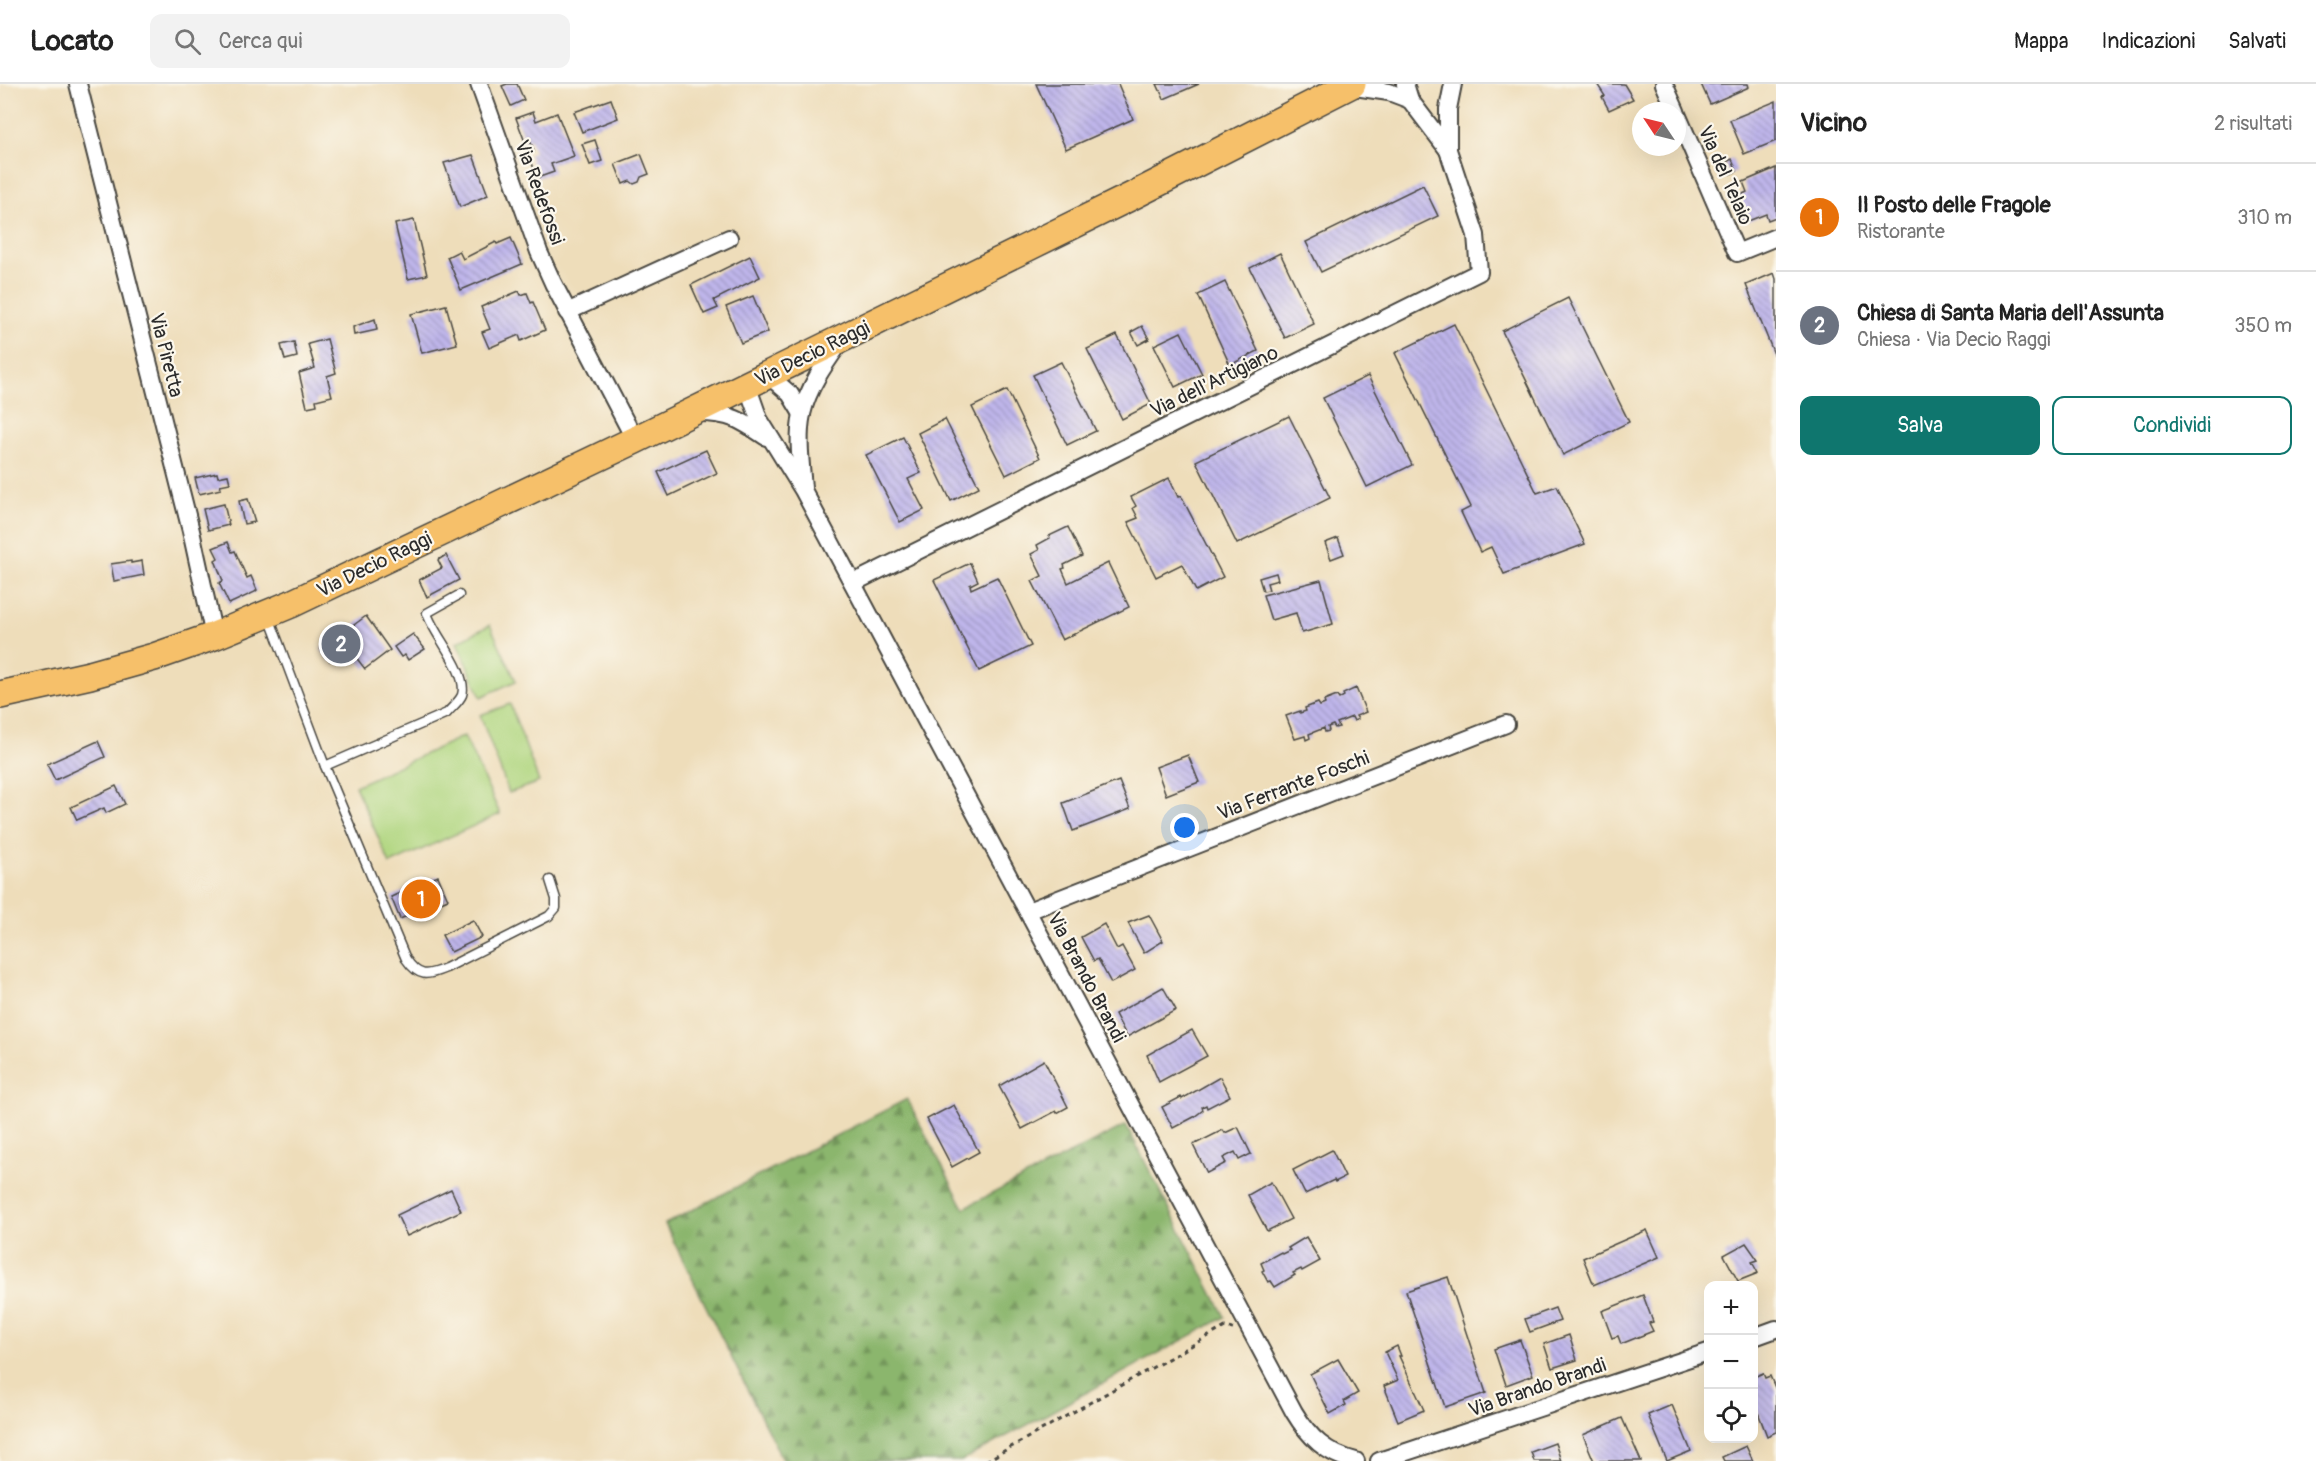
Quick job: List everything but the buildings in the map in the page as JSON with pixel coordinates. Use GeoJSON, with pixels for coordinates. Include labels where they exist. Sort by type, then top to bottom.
{"type":"FeatureCollection","features":[{"type":"Feature","properties":{"kind":"main road","name":"Via Decio Raggi"},"geometry":{"type":"LineString","coordinates":[[0,695],[90,675],[154,657],[267,614],[635,440],[1132,196],[1350,85]]}},
{"type":"Feature","properties":{"kind":"street","name":"Via Piretta"},"geometry":{"type":"LineString","coordinates":[[78,84],[191,531],[214,636]]}},
{"type":"Feature","properties":{"kind":"street","name":"Via Redefossi"},"geometry":{"type":"LineString","coordinates":[[479,84],[539,252],[567,312],[635,440]]}},
{"type":"Feature","properties":{"kind":"street","name":"Via dell'Artigiano"},"geometry":{"type":"LineString","coordinates":[[1405,84],[1410,100],[1448,150]]}},
{"type":"Feature","properties":{"kind":"street","name":"Via del Telaio"},"geometry":{"type":"LineString","coordinates":[[1664,84],[1671,102]]}},
{"type":"Feature","properties":{"kind":"street"},"geometry":{"type":"LineString","coordinates":[[1350,85],[1389,92],[1410,100]]}},
{"type":"Feature","properties":{"kind":"street","name":"Via dell'Artigiano"},"geometry":{"type":"LineString","coordinates":[[854,584],[1479,272],[1476,235],[1448,150],[1448,109],[1451,86]]}},
{"type":"Feature","properties":{"kind":"street","name":"Via del Telaio"},"geometry":{"type":"LineString","coordinates":[[1686,136],[1737,253],[1776,237]]}},
{"type":"Feature","properties":{"kind":"street"},"geometry":{"type":"LineString","coordinates":[[567,312],[729,238]]}},
{"type":"Feature","properties":{"kind":"street","name":"Via Brando Brandi"},"geometry":{"type":"LineString","coordinates":[[803,490],[800,438],[802,414],[814,383],[843,338]]}},
{"type":"Feature","properties":{"kind":"street"},"geometry":{"type":"LineString","coordinates":[[757,380],[790,394],[802,414]]}},
{"type":"Feature","properties":{"kind":"street","name":"Via Brando Brandi"},"geometry":{"type":"LineString","coordinates":[[757,380],[754,408],[770,439],[803,490],[854,584],[1294,1412],[1315,1441],[1328,1451],[1347,1460]]}},
{"type":"Feature","properties":{"kind":"street","name":"Via Brando Brandi"},"geometry":{"type":"LineString","coordinates":[[689,413],[721,413],[739,419],[770,439]]}},
{"type":"Feature","properties":{"kind":"street","name":"Via Ferrante Foschi"},"geometry":{"type":"LineString","coordinates":[[1028,911],[1506,724]]}},
{"type":"Feature","properties":{"kind":"street"},"geometry":{"type":"LineString","coordinates":[[1758,1336],[1776,1329]]}},
{"type":"Feature","properties":{"kind":"street","name":"Via Brando Brandi"},"geometry":{"type":"LineString","coordinates":[[1379,1461],[1704,1353]]}},
{"type":"Feature","properties":{"kind":"lane"},"geometry":{"type":"LineString","coordinates":[[325,766],[447,713],[458,702],[462,694],[459,676],[427,613],[459,595]]}},
{"type":"Feature","properties":{"kind":"lane"},"geometry":{"type":"LineString","coordinates":[[267,614],[325,766],[406,959],[412,968],[420,974],[432,974],[549,916],[556,908],[556,899],[550,880]]}},
{"type":"Feature","properties":{"kind":"path"},"geometry":{"type":"LineString","coordinates":[[986,1461],[1225,1327],[1233,1329],[1237,1335]]}},
{"type":"Feature","properties":{"kind":"green space"},"geometry":{"type":"Polygon","coordinates":[[[490,625],[516,681],[481,697],[457,642],[490,625]]]}},
{"type":"Feature","properties":{"kind":"green space"},"geometry":{"type":"Polygon","coordinates":[[[510,704],[539,782],[509,793],[480,715],[510,704]]]}},
{"type":"Feature","properties":{"kind":"green space"},"geometry":{"type":"Polygon","coordinates":[[[464,736],[500,814],[390,864],[355,786],[464,736]]]}},
{"type":"Feature","properties":{"kind":"green space"},"geometry":{"type":"Polygon","coordinates":[[[907,1099],[964,1208],[1126,1125],[1225,1317],[961,1461],[783,1461],[665,1224],[907,1099]]]}},
{"type":"Feature","properties":{"kind":"place","name":"Chiesa di Santa Maria dell'Assunta"},"geometry":{"type":"Point","coordinates":[341,644]}},
{"type":"Feature","properties":{"kind":"place","name":"Il Posto delle Fragole"},"geometry":{"type":"Point","coordinates":[421,899]}}]}
